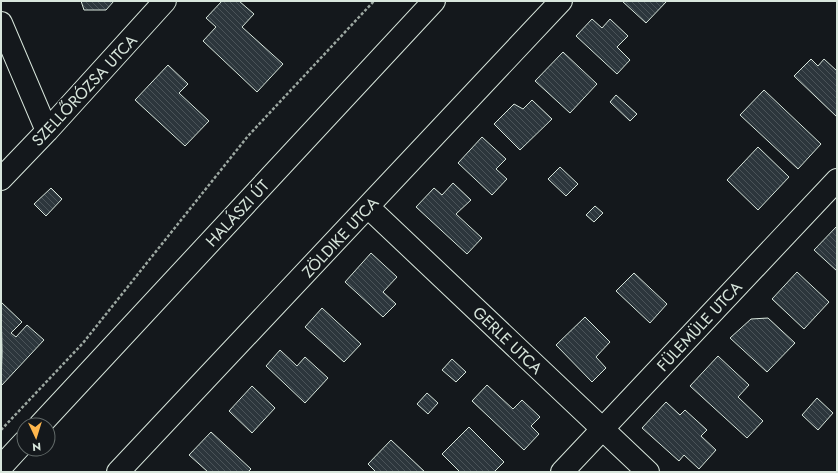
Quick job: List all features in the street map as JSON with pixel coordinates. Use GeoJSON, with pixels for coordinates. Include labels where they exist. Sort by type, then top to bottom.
{"type":"FeatureCollection","features":[{"type":"Feature","properties":{"kind":"street","name":"SZELLŐRÓZSA UTCA"},"geometry":{"type":"LineString","coordinates":[[1,179],[47,131],[165,1]]}},
{"type":"Feature","properties":{"kind":"street","name":"HALÁSZI ÚT"},"geometry":{"type":"LineString","coordinates":[[47,417],[434,1]]}},
{"type":"Feature","properties":{"kind":"street","name":"ZÖLDIKE UTCA"},"geometry":{"type":"LineString","coordinates":[[118,472],[562,1]]}},
{"type":"Feature","properties":{"kind":"street"},"geometry":{"type":"LineString","coordinates":[[1,23],[47,131]]}},
{"type":"Feature","properties":{"kind":"street","name":"FÜLEMÜLE UTCA"},"geometry":{"type":"LineString","coordinates":[[562,472],[837,180]]}},
{"type":"Feature","properties":{"kind":"street","name":"GERLE UTCA"},"geometry":{"type":"LineString","coordinates":[[368,207],[648,472]]}},
{"type":"Feature","properties":{"kind":"street"},"geometry":{"type":"LineString","coordinates":[[1,467],[16,451]]}},
{"type":"Feature","properties":{"kind":"path"},"geometry":{"type":"LineString","coordinates":[[1,430],[83,343],[248,136],[374,1]]}},
{"type":"Feature","properties":{"kind":"building"},"geometry":{"type":"Polygon","coordinates":[[[81,1],[114,1],[106,10],[84,10],[81,1]]]}},
{"type":"Feature","properties":{"kind":"building"},"geometry":{"type":"Polygon","coordinates":[[[222,1],[239,1],[254,14],[242,27],[283,64],[257,92],[203,41],[216,27],[206,18],[222,1]]]}},
{"type":"Feature","properties":{"kind":"building"},"geometry":{"type":"Polygon","coordinates":[[[622,1],[667,1],[646,23],[622,1]]]}},
{"type":"Feature","properties":{"kind":"building"},"geometry":{"type":"Polygon","coordinates":[[[592,19],[602,28],[610,19],[628,36],[617,47],[630,60],[617,74],[576,36],[592,19]]]}},
{"type":"Feature","properties":{"kind":"building"},"geometry":{"type":"Polygon","coordinates":[[[563,52],[597,84],[570,113],[535,81],[563,52]]]}},
{"type":"Feature","properties":{"kind":"building"},"geometry":{"type":"Polygon","coordinates":[[[811,59],[818,66],[824,59],[837,71],[837,117],[794,76],[811,59]]]}},
{"type":"Feature","properties":{"kind":"building"},"geometry":{"type":"Polygon","coordinates":[[[168,65],[188,84],[179,93],[209,121],[185,146],[135,100],[168,65]]]}},
{"type":"Feature","properties":{"kind":"building"},"geometry":{"type":"Polygon","coordinates":[[[764,90],[821,144],[798,169],[740,115],[764,90]]]}},
{"type":"Feature","properties":{"kind":"building"},"geometry":{"type":"Polygon","coordinates":[[[616,95],[637,114],[630,121],[610,102],[616,95]]]}},
{"type":"Feature","properties":{"kind":"building"},"geometry":{"type":"Polygon","coordinates":[[[532,100],[552,119],[520,150],[494,124],[514,104],[523,109],[532,100]]]}},
{"type":"Feature","properties":{"kind":"building"},"geometry":{"type":"Polygon","coordinates":[[[482,137],[506,159],[496,169],[507,179],[492,195],[458,163],[482,137]]]}},
{"type":"Feature","properties":{"kind":"building"},"geometry":{"type":"Polygon","coordinates":[[[758,147],[789,177],[758,210],[727,180],[758,147]]]}},
{"type":"Feature","properties":{"kind":"building"},"geometry":{"type":"Polygon","coordinates":[[[560,167],[578,184],[566,196],[548,179],[560,167]]]}},
{"type":"Feature","properties":{"kind":"building"},"geometry":{"type":"Polygon","coordinates":[[[453,183],[471,200],[456,214],[482,238],[467,254],[416,207],[434,188],[442,195],[453,183]]]}},
{"type":"Feature","properties":{"kind":"building"},"geometry":{"type":"Polygon","coordinates":[[[51,188],[62,199],[46,216],[34,204],[51,188]]]}},
{"type":"Feature","properties":{"kind":"building"},"geometry":{"type":"Polygon","coordinates":[[[595,206],[603,213],[594,222],[586,215],[595,206]]]}},
{"type":"Feature","properties":{"kind":"building"},"geometry":{"type":"Polygon","coordinates":[[[837,226],[837,271],[814,250],[837,226]]]}},
{"type":"Feature","properties":{"kind":"building"},"geometry":{"type":"Polygon","coordinates":[[[371,253],[397,277],[383,292],[396,304],[383,317],[345,282],[371,253]]]}},
{"type":"Feature","properties":{"kind":"building"},"geometry":{"type":"Polygon","coordinates":[[[797,272],[829,302],[804,329],[772,299],[797,272]]]}},
{"type":"Feature","properties":{"kind":"building"},"geometry":{"type":"Polygon","coordinates":[[[634,273],[667,304],[650,323],[616,291],[634,273]]]}},
{"type":"Feature","properties":{"kind":"building"},"geometry":{"type":"Polygon","coordinates":[[[1,302],[22,322],[11,333],[16,337],[27,325],[44,340],[1,386],[2,352],[1,302]]]}},
{"type":"Feature","properties":{"kind":"building"},"geometry":{"type":"Polygon","coordinates":[[[322,308],[361,344],[344,362],[305,327],[322,308]]]}},
{"type":"Feature","properties":{"kind":"building"},"geometry":{"type":"Polygon","coordinates":[[[585,317],[610,342],[596,357],[606,368],[592,382],[556,345],[585,317]]]}},
{"type":"Feature","properties":{"kind":"building"},"geometry":{"type":"Polygon","coordinates":[[[768,318],[795,343],[767,372],[730,338],[751,319],[768,318]]]}},
{"type":"Feature","properties":{"kind":"building"},"geometry":{"type":"Polygon","coordinates":[[[280,350],[297,366],[305,357],[328,378],[305,403],[266,366],[280,350]]]}},
{"type":"Feature","properties":{"kind":"building"},"geometry":{"type":"Polygon","coordinates":[[[718,356],[749,385],[738,397],[763,421],[747,438],[690,386],[718,356]]]}},
{"type":"Feature","properties":{"kind":"building"},"geometry":{"type":"Polygon","coordinates":[[[452,359],[466,372],[456,382],[442,370],[452,359]]]}},
{"type":"Feature","properties":{"kind":"building"},"geometry":{"type":"Polygon","coordinates":[[[487,385],[513,409],[522,400],[540,417],[531,426],[539,434],[524,450],[472,401],[487,385]]]}},
{"type":"Feature","properties":{"kind":"building"},"geometry":{"type":"Polygon","coordinates":[[[252,386],[275,408],[252,433],[229,411],[252,386]]]}},
{"type":"Feature","properties":{"kind":"building"},"geometry":{"type":"Polygon","coordinates":[[[427,393],[438,403],[428,414],[417,404],[427,393]]]}},
{"type":"Feature","properties":{"kind":"building"},"geometry":{"type":"Polygon","coordinates":[[[817,398],[833,413],[818,430],[802,415],[817,398]]]}},
{"type":"Feature","properties":{"kind":"building"},"geometry":{"type":"Polygon","coordinates":[[[666,402],[680,415],[685,410],[707,430],[701,436],[716,450],[699,469],[684,455],[679,461],[642,428],[666,402]]]}},
{"type":"Feature","properties":{"kind":"building"},"geometry":{"type":"Polygon","coordinates":[[[469,427],[504,462],[494,472],[460,472],[442,454],[469,427]]]}},
{"type":"Feature","properties":{"kind":"building"},"geometry":{"type":"Polygon","coordinates":[[[211,432],[251,469],[248,472],[208,472],[189,455],[211,432]]]}},
{"type":"Feature","properties":{"kind":"building"},"geometry":{"type":"Polygon","coordinates":[[[391,440],[425,472],[376,472],[368,464],[391,440]]]}}]}
